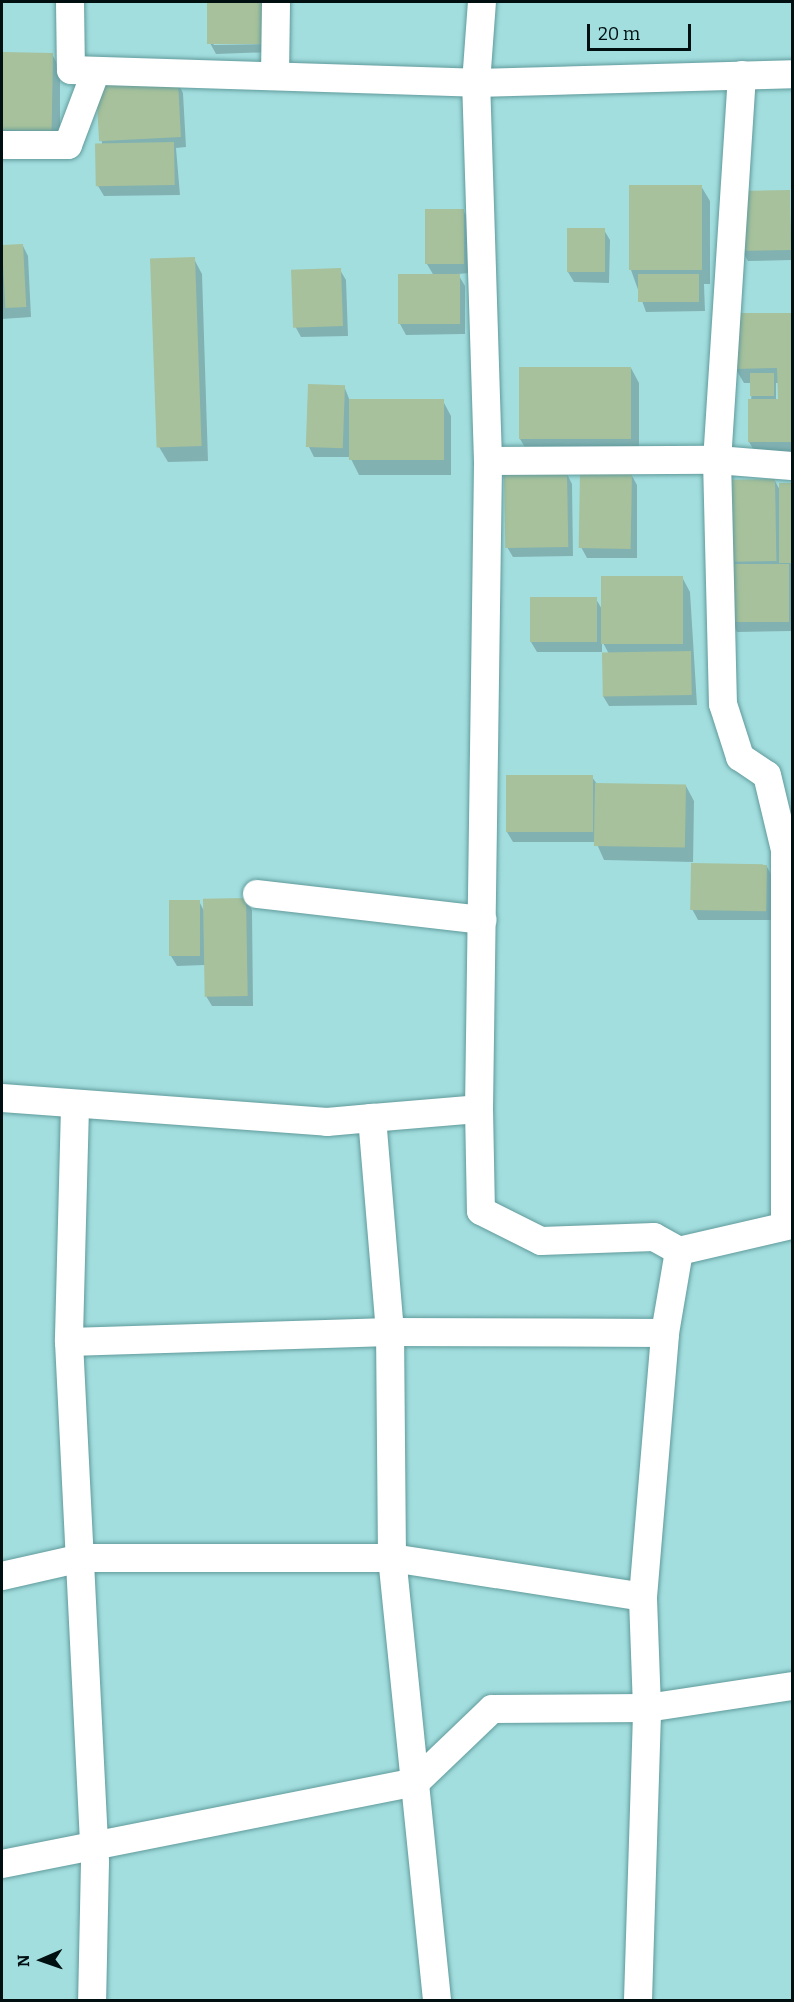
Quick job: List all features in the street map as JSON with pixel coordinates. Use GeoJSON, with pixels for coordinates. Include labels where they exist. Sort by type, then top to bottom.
{"type":"FeatureCollection","features":[{"type":"Feature","properties":{"kind":"street"},"geometry":{"type":"LineString","coordinates":[[70,2],[71,70],[476,83],[792,74]]}},
{"type":"Feature","properties":{"kind":"street"},"geometry":{"type":"LineString","coordinates":[[275,76],[276,2]]}},
{"type":"Feature","properties":{"kind":"street"},"geometry":{"type":"LineString","coordinates":[[482,2],[476,83],[488,460],[479,1109],[481,1211],[541,1241],[654,1237],[679,1251],[789,1224],[785,850],[767,775],[740,758],[723,704],[717,460],[742,75]]}},
{"type":"Feature","properties":{"kind":"street"},"geometry":{"type":"LineString","coordinates":[[2,145],[68,145],[96,71]]}},
{"type":"Feature","properties":{"kind":"street"},"geometry":{"type":"LineString","coordinates":[[488,460],[717,460],[792,466]]}},
{"type":"Feature","properties":{"kind":"street"},"geometry":{"type":"LineString","coordinates":[[257,894],[483,920]]}},
{"type":"Feature","properties":{"kind":"street"},"geometry":{"type":"LineString","coordinates":[[2,1098],[75,1107],[327,1122],[479,1109]]}},
{"type":"Feature","properties":{"kind":"street"},"geometry":{"type":"LineString","coordinates":[[75,1107],[69,1342],[94,1843],[92,2001]]}},
{"type":"Feature","properties":{"kind":"street"},"geometry":{"type":"LineString","coordinates":[[372,1118],[390,1332],[392,1558],[437,2001]]}},
{"type":"Feature","properties":{"kind":"street"},"geometry":{"type":"LineString","coordinates":[[638,2001],[647,1708],[643,1597],[665,1333],[679,1251]]}},
{"type":"Feature","properties":{"kind":"street"},"geometry":{"type":"LineString","coordinates":[[69,1342],[390,1332],[665,1333]]}},
{"type":"Feature","properties":{"kind":"street"},"geometry":{"type":"LineString","coordinates":[[2,1576],[81,1558],[392,1558],[643,1597]]}},
{"type":"Feature","properties":{"kind":"street"},"geometry":{"type":"LineString","coordinates":[[2,1864],[94,1843],[416,1782],[492,1709],[647,1708],[792,1686]]}},
{"type":"Feature","properties":{"kind":"building"},"geometry":{"type":"Polygon","coordinates":[[[207,2],[267,2],[267,44],[207,44],[207,2]]]}},
{"type":"Feature","properties":{"kind":"building"},"geometry":{"type":"Polygon","coordinates":[[[2,52],[53,53],[52,131],[2,130],[2,52]]]}},
{"type":"Feature","properties":{"kind":"building"},"geometry":{"type":"Polygon","coordinates":[[[178,81],[181,137],[99,141],[96,85],[178,81]]]}},
{"type":"Feature","properties":{"kind":"building"},"geometry":{"type":"Polygon","coordinates":[[[174,142],[175,185],[96,186],[95,143],[174,142]]]}},
{"type":"Feature","properties":{"kind":"building"},"geometry":{"type":"Polygon","coordinates":[[[629,185],[702,185],[702,270],[629,270],[629,185]]]}},
{"type":"Feature","properties":{"kind":"building"},"geometry":{"type":"Polygon","coordinates":[[[790,190],[791,250],[740,251],[739,191],[790,190]]]}},
{"type":"Feature","properties":{"kind":"building"},"geometry":{"type":"Polygon","coordinates":[[[425,209],[464,209],[464,264],[425,264],[425,209]]]}},
{"type":"Feature","properties":{"kind":"building"},"geometry":{"type":"Polygon","coordinates":[[[567,228],[605,228],[605,272],[567,272],[567,228]]]}},
{"type":"Feature","properties":{"kind":"building"},"geometry":{"type":"Polygon","coordinates":[[[23,244],[26,307],[5,308],[2,245],[23,244]]]}},
{"type":"Feature","properties":{"kind":"building"},"geometry":{"type":"Polygon","coordinates":[[[195,257],[202,446],[157,447],[150,259],[195,257]]]}},
{"type":"Feature","properties":{"kind":"building"},"geometry":{"type":"Polygon","coordinates":[[[341,268],[343,326],[293,328],[291,270],[341,268]]]}},
{"type":"Feature","properties":{"kind":"building"},"geometry":{"type":"Polygon","coordinates":[[[398,274],[460,274],[460,324],[398,324],[398,274]]]}},
{"type":"Feature","properties":{"kind":"building"},"geometry":{"type":"Polygon","coordinates":[[[638,274],[699,274],[699,302],[638,302],[638,274]]]}},
{"type":"Feature","properties":{"kind":"building"},"geometry":{"type":"Polygon","coordinates":[[[734,313],[792,313],[792,442],[748,442],[748,399],[778,399],[777,368],[734,369],[734,313]]]}},
{"type":"Feature","properties":{"kind":"building"},"geometry":{"type":"Polygon","coordinates":[[[519,367],[631,367],[631,439],[519,439],[519,367]]]}},
{"type":"Feature","properties":{"kind":"building"},"geometry":{"type":"Polygon","coordinates":[[[750,373],[774,373],[774,396],[750,396],[750,373]]]}},
{"type":"Feature","properties":{"kind":"building"},"geometry":{"type":"Polygon","coordinates":[[[308,384],[345,385],[343,448],[306,447],[308,384]]]}},
{"type":"Feature","properties":{"kind":"building"},"geometry":{"type":"Polygon","coordinates":[[[349,399],[444,399],[444,460],[349,460],[349,399]]]}},
{"type":"Feature","properties":{"kind":"building"},"geometry":{"type":"Polygon","coordinates":[[[567,472],[568,547],[505,548],[504,473],[567,472]]]}},
{"type":"Feature","properties":{"kind":"building"},"geometry":{"type":"Polygon","coordinates":[[[580,472],[632,473],[631,549],[579,548],[580,472]]]}},
{"type":"Feature","properties":{"kind":"building"},"geometry":{"type":"Polygon","coordinates":[[[775,479],[776,561],[733,562],[732,480],[775,479]]]}},
{"type":"Feature","properties":{"kind":"building"},"geometry":{"type":"Polygon","coordinates":[[[779,483],[792,483],[792,563],[779,563],[779,483]]]}},
{"type":"Feature","properties":{"kind":"building"},"geometry":{"type":"Polygon","coordinates":[[[729,564],[789,564],[789,622],[729,622],[729,564]]]}},
{"type":"Feature","properties":{"kind":"building"},"geometry":{"type":"Polygon","coordinates":[[[601,576],[683,576],[683,644],[601,644],[601,576]]]}},
{"type":"Feature","properties":{"kind":"building"},"geometry":{"type":"Polygon","coordinates":[[[530,597],[597,597],[597,642],[530,642],[530,597]]]}},
{"type":"Feature","properties":{"kind":"building"},"geometry":{"type":"Polygon","coordinates":[[[691,651],[692,695],[603,697],[602,653],[691,651]]]}},
{"type":"Feature","properties":{"kind":"building"},"geometry":{"type":"Polygon","coordinates":[[[506,775],[593,775],[593,832],[506,832],[506,775]]]}},
{"type":"Feature","properties":{"kind":"building"},"geometry":{"type":"Polygon","coordinates":[[[595,783],[686,785],[685,848],[594,846],[595,783]]]}},
{"type":"Feature","properties":{"kind":"building"},"geometry":{"type":"Polygon","coordinates":[[[691,863],[767,864],[766,911],[690,910],[691,863]]]}},
{"type":"Feature","properties":{"kind":"building"},"geometry":{"type":"Polygon","coordinates":[[[246,898],[248,996],[205,997],[203,899],[246,898]]]}},
{"type":"Feature","properties":{"kind":"building"},"geometry":{"type":"Polygon","coordinates":[[[169,900],[200,900],[200,956],[169,956],[169,900]]]}}]}
